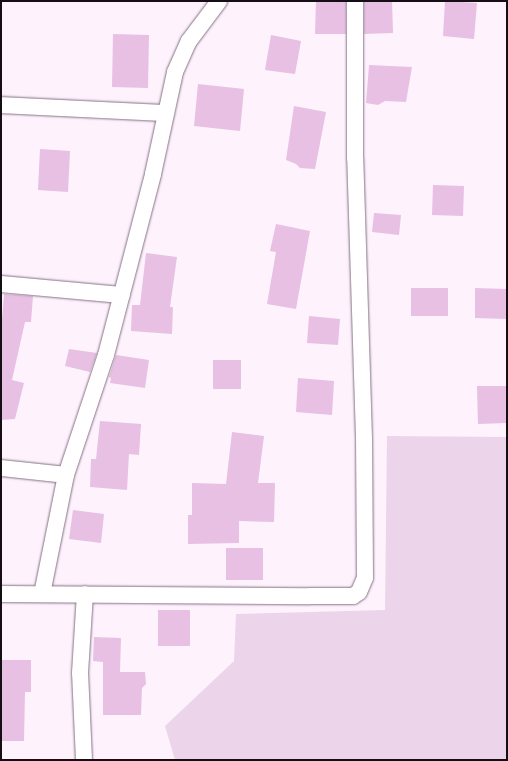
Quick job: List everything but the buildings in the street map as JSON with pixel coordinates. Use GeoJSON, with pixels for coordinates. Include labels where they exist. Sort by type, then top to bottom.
{"type":"FeatureCollection","features":[{"type":"Feature","properties":{"kind":"street"},"geometry":{"type":"LineString","coordinates":[[42,594],[66,474],[106,355],[176,72],[189,41],[219,1]]}},
{"type":"Feature","properties":{"kind":"street"},"geometry":{"type":"LineString","coordinates":[[1,594],[353,596],[362,586],[365,578],[364,446],[355,158],[355,1]]}},
{"type":"Feature","properties":{"kind":"street"},"geometry":{"type":"LineString","coordinates":[[1,105],[166,112]]}},
{"type":"Feature","properties":{"kind":"street"},"geometry":{"type":"LineString","coordinates":[[1,284],[122,295]]}},
{"type":"Feature","properties":{"kind":"street"},"geometry":{"type":"LineString","coordinates":[[1,468],[66,474]]}},
{"type":"Feature","properties":{"kind":"street"},"geometry":{"type":"LineString","coordinates":[[84,760],[80,674],[85,594]]}},
{"type":"Feature","properties":{"kind":"shaded area"},"geometry":{"type":"Polygon","coordinates":[[[387,436],[507,437],[507,760],[175,760],[165,726],[234,661],[236,614],[385,610],[387,436]]]}}]}
